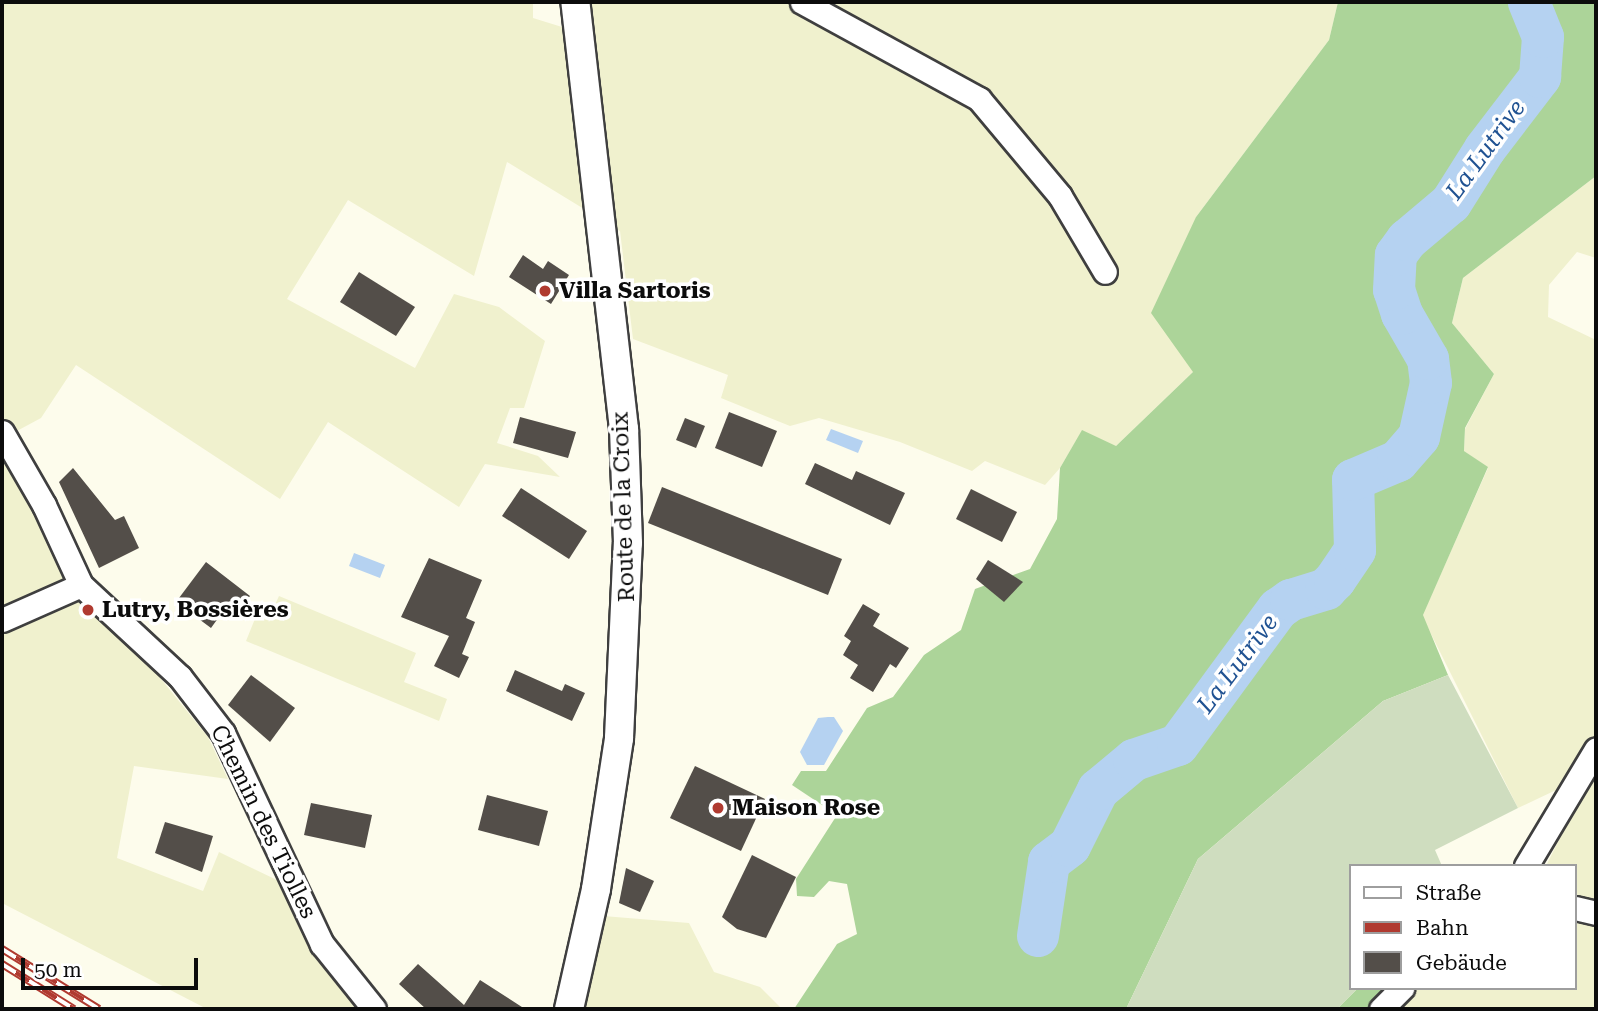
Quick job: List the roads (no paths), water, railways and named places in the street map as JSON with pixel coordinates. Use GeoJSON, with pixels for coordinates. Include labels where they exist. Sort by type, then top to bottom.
{"type":"FeatureCollection","features":[{"type":"Feature","properties":{"kind":"street","name":"Route de la Croix"},"geometry":{"type":"LineString","coordinates":[[569,1009],[596,889],[619,738],[628,543],[624,429],[575,2]]}},
{"type":"Feature","properties":{"kind":"street"},"geometry":{"type":"LineString","coordinates":[[802,2],[979,99],[1060,196],[1105,272]]}},
{"type":"Feature","properties":{"kind":"street"},"geometry":{"type":"LineString","coordinates":[[2,432],[44,505],[81,585],[2,620]]}},
{"type":"Feature","properties":{"kind":"street","name":"Chemin des Tiolles"},"geometry":{"type":"LineString","coordinates":[[81,585],[180,677],[223,733],[322,944],[374,1009]]}},
{"type":"Feature","properties":{"kind":"street"},"geometry":{"type":"LineString","coordinates":[[1527,864],[1596,749]]}},
{"type":"Feature","properties":{"kind":"street"},"geometry":{"type":"LineString","coordinates":[[1577,908],[1596,912]]}},
{"type":"Feature","properties":{"kind":"street"},"geometry":{"type":"LineString","coordinates":[[1381,1009],[1400,990]]}},
{"type":"Feature","properties":{"kind":"water"},"geometry":{"type":"Polygon","coordinates":[[[831,429],[863,441],[858,453],[826,440],[831,429]]]}},
{"type":"Feature","properties":{"kind":"water"},"geometry":{"type":"Polygon","coordinates":[[[354,553],[385,565],[380,578],[349,566],[354,553]]]}},
{"type":"Feature","properties":{"kind":"water"},"geometry":{"type":"Polygon","coordinates":[[[834,717],[843,731],[824,765],[807,765],[800,752],[818,718],[834,717]]]}},
{"type":"Feature","properties":{"kind":"waterway","name":"La Lutrive"},"geometry":{"type":"LineString","coordinates":[[1038,936],[1049,862],[1070,846],[1098,790],[1134,760],[1178,745],[1278,609],[1291,600],[1326,589],[1335,580],[1355,550],[1353,480],[1398,461],[1419,437],[1431,383],[1428,359],[1402,314],[1394,290],[1396,255],[1407,240],[1451,203],[1485,149],[1540,77],[1543,37],[1529,2]]}},
{"type":"Feature","properties":{"kind":"railway"},"geometry":{"type":"LineString","coordinates":[[2,949],[99,1009]]}},
{"type":"Feature","properties":{"kind":"railway"},"geometry":{"type":"LineString","coordinates":[[2,964],[74,1009]]}},
{"type":"Feature","properties":{"kind":"place","name":"Villa Sartoris"},"geometry":{"type":"Point","coordinates":[545,291]}},
{"type":"Feature","properties":{"kind":"place","name":"Lutry, Bossières"},"geometry":{"type":"Point","coordinates":[88,610]}},
{"type":"Feature","properties":{"kind":"place","name":"Maison Rose"},"geometry":{"type":"Point","coordinates":[718,808]}}]}
